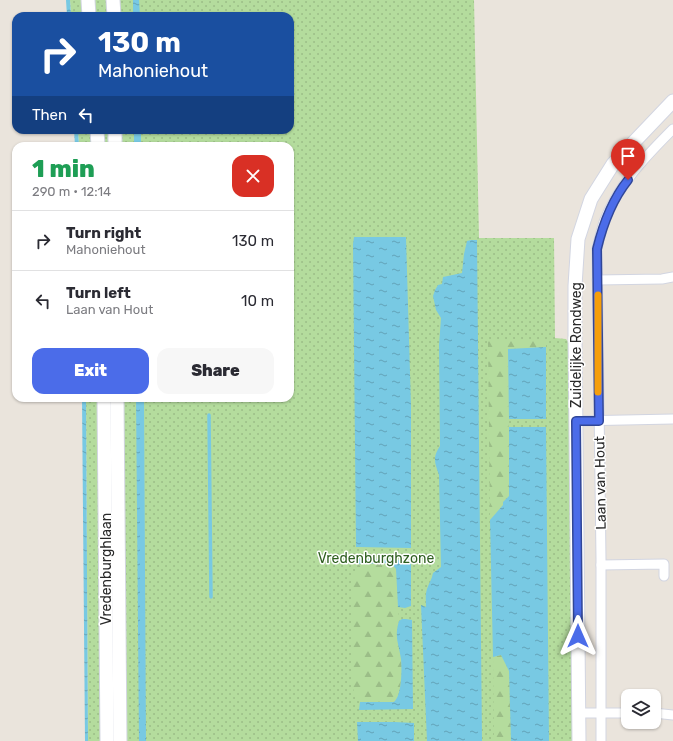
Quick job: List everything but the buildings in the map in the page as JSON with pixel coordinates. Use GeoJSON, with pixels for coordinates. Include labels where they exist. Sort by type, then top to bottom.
{"type":"FeatureCollection","features":[{"type":"Feature","properties":{"kind":"main road"},"geometry":{"type":"LineString","coordinates":[[88,0],[89,12]]}},
{"type":"Feature","properties":{"kind":"main road"},"geometry":{"type":"LineString","coordinates":[[113,0],[114,12]]}},
{"type":"Feature","properties":{"kind":"main road","name":"Zuidelijke Rondweg"},"geometry":{"type":"LineString","coordinates":[[579,741],[575,286],[578,239],[591,199],[613,164],[673,101]]}},
{"type":"Feature","properties":{"kind":"main road","name":"Vredenburghlaan"},"geometry":{"type":"LineString","coordinates":[[104,402],[108,741]]}},
{"type":"Feature","properties":{"kind":"main road","name":"Vredenburghlaan"},"geometry":{"type":"LineString","coordinates":[[117,402],[120,741]]}},
{"type":"Feature","properties":{"kind":"street","name":"Laan van Hout"},"geometry":{"type":"LineString","coordinates":[[600,741],[601,565],[597,249],[604,223],[620,189],[642,161],[673,129]]}},
{"type":"Feature","properties":{"kind":"street"},"geometry":{"type":"LineString","coordinates":[[597,280],[662,279],[673,277]]}},
{"type":"Feature","properties":{"kind":"street"},"geometry":{"type":"LineString","coordinates":[[576,421],[673,419]]}},
{"type":"Feature","properties":{"kind":"street"},"geometry":{"type":"LineString","coordinates":[[601,565],[664,564],[664,576]]}},
{"type":"Feature","properties":{"kind":"street"},"geometry":{"type":"LineString","coordinates":[[579,713],[621,713]]}},
{"type":"Feature","properties":{"kind":"street"},"geometry":{"type":"LineString","coordinates":[[661,714],[673,715]]}},
{"type":"Feature","properties":{"kind":"green space"},"geometry":{"type":"Polygon","coordinates":[[[70,0],[85,0],[86,12],[71,12],[70,0]]]}},
{"type":"Feature","properties":{"kind":"green space"},"geometry":{"type":"Polygon","coordinates":[[[91,0],[110,0],[111,12],[92,12],[91,0]]]}},
{"type":"Feature","properties":{"kind":"green space","name":"Vredenburghzone"},"geometry":{"type":"Polygon","coordinates":[[[117,0],[474,0],[479,238],[554,238],[555,338],[566,339],[569,343],[573,741],[141,741],[139,682],[139,741],[123,741],[120,402],[294,402],[294,142],[118,142],[118,134],[294,134],[294,12],[117,12],[117,0]]]}},
{"type":"Feature","properties":{"kind":"green space"},"geometry":{"type":"Polygon","coordinates":[[[78,134],[94,134],[94,142],[79,142],[78,134]]]}},
{"type":"Feature","properties":{"kind":"green space"},"geometry":{"type":"Polygon","coordinates":[[[100,134],[112,134],[112,142],[101,142],[100,134]]]}},
{"type":"Feature","properties":{"kind":"green space"},"geometry":{"type":"Polygon","coordinates":[[[546,339],[546,347],[508,349],[509,496],[503,501],[503,505],[490,520],[488,340],[546,339]]]}},
{"type":"Feature","properties":{"kind":"green space"},"geometry":{"type":"Polygon","coordinates":[[[86,402],[102,402],[104,741],[88,741],[86,402]]]}},
{"type":"Feature","properties":{"kind":"green space"},"geometry":{"type":"Polygon","coordinates":[[[392,563],[396,569],[399,621],[397,636],[401,659],[401,675],[399,693],[394,702],[360,702],[356,699],[353,688],[352,576],[359,564],[392,563]]]}},
{"type":"Feature","properties":{"kind":"green space"},"geometry":{"type":"Polygon","coordinates":[[[501,655],[509,671],[511,741],[494,741],[493,657],[501,655]]]}},
{"type":"Feature","properties":{"kind":"water"},"geometry":{"type":"Polygon","coordinates":[[[66,0],[70,0],[71,12],[67,12],[66,0]]]}},
{"type":"Feature","properties":{"kind":"water"},"geometry":{"type":"Polygon","coordinates":[[[133,0],[139,0],[140,12],[133,12],[133,0]]]}},
{"type":"Feature","properties":{"kind":"water"},"geometry":{"type":"Polygon","coordinates":[[[74,134],[78,134],[79,142],[75,142],[74,134]]]}},
{"type":"Feature","properties":{"kind":"water"},"geometry":{"type":"Polygon","coordinates":[[[134,134],[141,134],[141,142],[134,142],[134,134]]]}},
{"type":"Feature","properties":{"kind":"water"},"geometry":{"type":"Polygon","coordinates":[[[354,237],[406,237],[411,407],[411,548],[356,547],[354,237]]]}},
{"type":"Feature","properties":{"kind":"water"},"geometry":{"type":"Polygon","coordinates":[[[477,240],[482,741],[427,741],[421,605],[426,607],[426,594],[433,573],[441,567],[439,475],[435,457],[440,446],[439,345],[441,318],[436,310],[433,296],[438,285],[442,284],[443,277],[462,273],[467,241],[477,240]]]}},
{"type":"Feature","properties":{"kind":"water"},"geometry":{"type":"Polygon","coordinates":[[[546,347],[546,419],[509,419],[508,349],[546,347]]]}},
{"type":"Feature","properties":{"kind":"water"},"geometry":{"type":"Polygon","coordinates":[[[82,402],[86,402],[88,741],[85,741],[82,402]]]}},
{"type":"Feature","properties":{"kind":"water"},"geometry":{"type":"Polygon","coordinates":[[[136,402],[144,402],[146,741],[139,741],[136,402]]]}},
{"type":"Feature","properties":{"kind":"water"},"geometry":{"type":"Polygon","coordinates":[[[509,427],[546,427],[549,741],[511,741],[509,671],[501,655],[493,657],[490,520],[509,496],[509,427]]]}},
{"type":"Feature","properties":{"kind":"water"},"geometry":{"type":"Polygon","coordinates":[[[358,559],[411,560],[411,606],[405,608],[398,607],[396,569],[391,563],[359,564],[358,559]]]}},
{"type":"Feature","properties":{"kind":"water"},"geometry":{"type":"Polygon","coordinates":[[[402,619],[412,620],[413,709],[359,710],[360,702],[394,702],[397,699],[401,682],[401,659],[397,632],[399,621],[402,619]]]}},
{"type":"Feature","properties":{"kind":"water"},"geometry":{"type":"Polygon","coordinates":[[[357,722],[414,723],[414,741],[358,741],[357,722]]]}},
{"type":"Feature","properties":{"kind":"waterway"},"geometry":{"type":"LineString","coordinates":[[209,415],[211,597]]}},
{"type":"Feature","properties":{"kind":"slow traffic"},"geometry":{"type":"LineString","coordinates":[[598,295],[598,392]]}},
{"type":"Feature","properties":{"kind":"route"},"geometry":{"type":"LineString","coordinates":[[578,636],[576,421],[599,421],[597,249],[604,223],[620,189],[628,180]]}}]}
